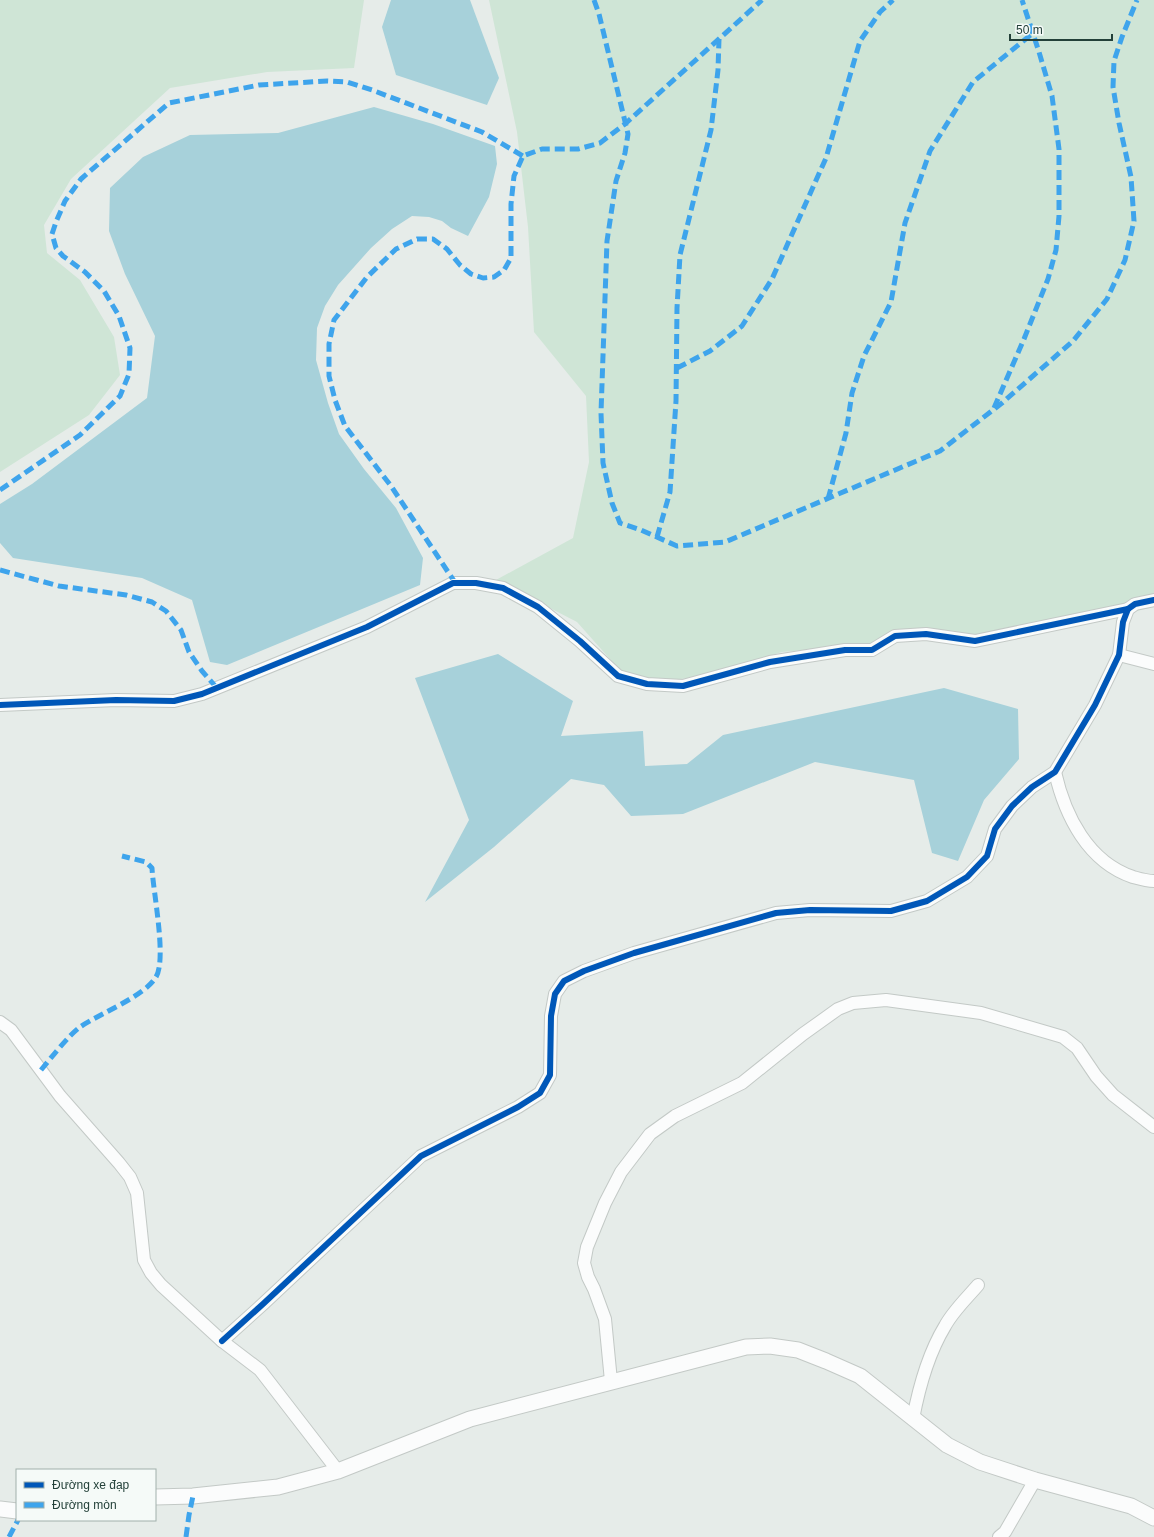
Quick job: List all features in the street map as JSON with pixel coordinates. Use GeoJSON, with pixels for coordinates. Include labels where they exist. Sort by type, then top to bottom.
{"type":"FeatureCollection","features":[{"type":"Feature","properties":{"kind":"street"},"geometry":{"type":"LineString","coordinates":[[0,705],[116,700],[174,702],[202,694],[367,627],[453,583],[476,583],[503,588],[538,607],[580,641],[618,676],[647,684],[684,686],[770,662],[845,650],[872,650],[896,636],[926,634],[974,641],[1128,609],[1135,604],[1154,600]]}},
{"type":"Feature","properties":{"kind":"street"},"geometry":{"type":"LineString","coordinates":[[222,1341],[421,1156],[518,1108],[540,1093],[550,1075],[551,1016],[555,994],[564,981],[584,970],[634,953],[776,913],[810,910],[891,911],[927,901],[967,877],[987,856],[995,829],[1012,806],[1032,787],[1055,772],[1095,705],[1118,655],[1123,622],[1128,609]]}},
{"type":"Feature","properties":{"kind":"street"},"geometry":{"type":"LineString","coordinates":[[1118,655],[1154,664]]}},
{"type":"Feature","properties":{"kind":"street"},"geometry":{"type":"LineString","coordinates":[[1055,772],[1060,794],[1068,814],[1080,835],[1099,858],[1122,873],[1148,881],[1154,881]]}},
{"type":"Feature","properties":{"kind":"street"},"geometry":{"type":"LineString","coordinates":[[611,1381],[605,1319],[584,1263],[587,1247],[605,1203],[621,1172],[650,1134],[675,1116],[742,1083],[838,1009],[852,1003],[886,1000],[981,1013],[1062,1037],[1077,1048],[1096,1076],[1113,1094],[1154,1127]]}},
{"type":"Feature","properties":{"kind":"street"},"geometry":{"type":"LineString","coordinates":[[0,1022],[11,1030],[60,1096],[130,1177],[137,1193],[144,1260],[151,1273],[161,1285],[222,1341],[260,1370],[338,1471]]}},
{"type":"Feature","properties":{"kind":"street"},"geometry":{"type":"LineString","coordinates":[[913,1419],[917,1399],[931,1355],[945,1325],[978,1285]]}},
{"type":"Feature","properties":{"kind":"street"},"geometry":{"type":"LineString","coordinates":[[156,1497],[193,1496],[278,1487],[338,1471],[470,1419],[746,1347],[770,1346],[798,1350],[860,1376],[947,1445],[980,1462],[1035,1480],[1131,1506],[1154,1518]]}},
{"type":"Feature","properties":{"kind":"street"},"geometry":{"type":"LineString","coordinates":[[999,1537],[1004,1532],[1035,1480]]}},
{"type":"Feature","properties":{"kind":"street"},"geometry":{"type":"LineString","coordinates":[[0,1509],[16,1511]]}},
{"type":"Feature","properties":{"kind":"green space"},"geometry":{"type":"Polygon","coordinates":[[[0,0],[364,0],[354,68],[267,72],[170,88],[71,179],[44,225],[47,253],[80,280],[114,337],[120,375],[89,415],[0,472],[0,0]]]}},
{"type":"Feature","properties":{"kind":"green space"},"geometry":{"type":"Polygon","coordinates":[[[489,0],[1154,0],[1154,607],[1085,623],[922,640],[782,652],[701,676],[634,686],[577,622],[496,580],[573,538],[589,462],[586,396],[534,332],[528,227],[517,132],[489,0]]]}},
{"type":"Feature","properties":{"kind":"water"},"geometry":{"type":"Polygon","coordinates":[[[391,0],[470,0],[499,78],[487,105],[396,75],[382,27],[391,0]]]}},
{"type":"Feature","properties":{"kind":"water"},"geometry":{"type":"Polygon","coordinates":[[[374,107],[433,124],[495,146],[497,164],[489,197],[468,236],[451,228],[442,221],[429,217],[412,216],[392,229],[371,248],[338,285],[325,306],[317,328],[316,360],[328,403],[339,434],[364,469],[396,508],[423,558],[420,585],[227,665],[210,662],[192,600],[142,578],[13,558],[0,543],[0,504],[32,484],[147,398],[155,336],[125,274],[109,231],[110,188],[143,157],[190,135],[278,133],[374,107]]]}},
{"type":"Feature","properties":{"kind":"water"},"geometry":{"type":"Polygon","coordinates":[[[498,654],[573,701],[561,736],[643,731],[645,766],[687,764],[723,735],[944,688],[1018,709],[1019,759],[984,800],[958,861],[932,853],[914,780],[815,762],[683,814],[631,816],[604,785],[571,779],[494,847],[425,902],[469,820],[415,678],[498,654]]]}},
{"type":"Feature","properties":{"kind":"marked path"},"geometry":{"type":"LineString","coordinates":[[594,0],[599,14],[628,134],[625,153],[616,181],[607,241],[601,413],[603,463],[612,503],[620,523],[641,530],[677,546],[725,542],[940,451],[1002,403],[1073,341],[1107,299],[1125,260],[1134,221],[1131,177],[1113,87],[1114,61],[1137,0]]}},
{"type":"Feature","properties":{"kind":"marked path"},"geometry":{"type":"LineString","coordinates":[[456,584],[391,486],[345,426],[335,400],[329,376],[329,344],[334,320],[367,277],[396,249],[417,239],[433,239],[447,249],[460,265],[471,274],[483,278],[494,277],[504,270],[511,258],[511,204],[514,176],[523,156],[542,149],[578,149],[600,143],[625,124],[762,0]]}},
{"type":"Feature","properties":{"kind":"marked path"},"geometry":{"type":"LineString","coordinates":[[677,368],[710,351],[742,326],[772,279],[826,158],[860,41],[880,12],[893,0]]}},
{"type":"Feature","properties":{"kind":"marked path"},"geometry":{"type":"LineString","coordinates":[[994,408],[1048,279],[1056,250],[1059,216],[1059,149],[1052,96],[1022,0]]}},
{"type":"Feature","properties":{"kind":"marked path"},"geometry":{"type":"LineString","coordinates":[[828,499],[846,433],[852,393],[864,356],[891,302],[905,223],[930,151],[973,82],[1033,33]]}},
{"type":"Feature","properties":{"kind":"marked path"},"geometry":{"type":"LineString","coordinates":[[657,537],[670,492],[676,401],[677,308],[680,255],[711,130],[718,70],[719,39]]}},
{"type":"Feature","properties":{"kind":"marked path"},"geometry":{"type":"LineString","coordinates":[[0,490],[80,435],[120,396],[129,374],[130,348],[119,316],[104,291],[85,272],[63,256],[56,248],[52,234],[65,201],[81,179],[169,103],[259,85],[327,81],[347,82],[482,132],[523,156]]}},
{"type":"Feature","properties":{"kind":"marked path"},"geometry":{"type":"LineString","coordinates":[[0,570],[59,586],[126,595],[152,602],[166,611],[181,630],[189,652],[202,671],[217,688]]}},
{"type":"Feature","properties":{"kind":"marked path"},"geometry":{"type":"LineString","coordinates":[[41,1070],[75,1031],[88,1022],[132,998],[142,991],[156,977],[159,968],[160,941],[152,868],[146,862],[122,856]]}},
{"type":"Feature","properties":{"kind":"marked path"},"geometry":{"type":"LineString","coordinates":[[186,1537],[193,1496]]}},
{"type":"Feature","properties":{"kind":"marked path"},"geometry":{"type":"LineString","coordinates":[[9,1537],[17,1521]]}},
{"type":"Feature","properties":{"kind":"cycle path"},"geometry":{"type":"LineString","coordinates":[[0,705],[116,700],[174,701],[202,694],[367,627],[453,583],[476,583],[503,588],[538,607],[580,641],[618,676],[647,684],[683,686],[770,662],[845,650],[872,650],[895,636],[926,634],[975,641],[1128,609]]}},
{"type":"Feature","properties":{"kind":"cycle path"},"geometry":{"type":"LineString","coordinates":[[222,1341],[421,1156],[518,1107],[540,1093],[550,1075],[551,1016],[555,994],[564,981],[584,971],[634,953],[776,913],[810,910],[891,911],[927,901],[967,877],[987,856],[995,829],[1012,806],[1032,787],[1055,772],[1095,705],[1119,655],[1123,622],[1128,609],[1135,604],[1154,600]]}}]}
